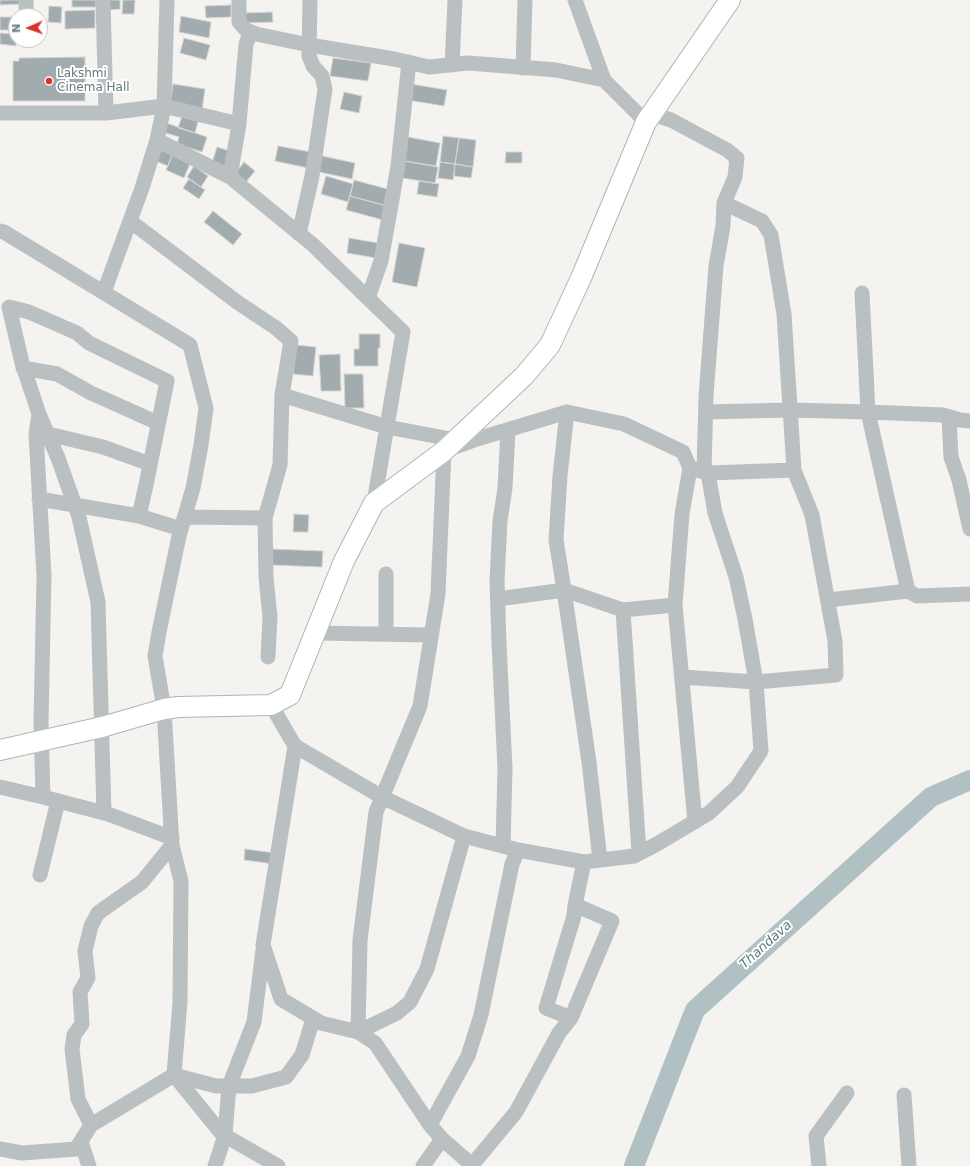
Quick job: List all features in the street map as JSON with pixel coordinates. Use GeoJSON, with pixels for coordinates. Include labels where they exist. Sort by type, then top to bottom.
{"type":"FeatureCollection","features":[{"type":"Feature","properties":{"kind":"main road"},"geometry":{"type":"LineString","coordinates":[[0,750],[102,726],[164,709],[178,707],[271,705],[290,695],[344,561],[374,503],[450,446],[524,376],[550,345],[581,278],[649,118],[730,0]]}},
{"type":"Feature","properties":{"kind":"street"},"geometry":{"type":"LineString","coordinates":[[103,0],[106,113]]}},
{"type":"Feature","properties":{"kind":"street"},"geometry":{"type":"LineString","coordinates":[[104,292],[142,188],[157,140],[164,106],[167,0]]}},
{"type":"Feature","properties":{"kind":"street"},"geometry":{"type":"LineString","coordinates":[[239,0],[239,22],[246,30],[251,32],[429,67],[468,63],[556,70],[604,80],[649,118],[672,120],[727,150],[737,158],[735,177],[724,204],[723,226],[716,266],[701,471],[682,514],[675,605],[695,822]]}},
{"type":"Feature","properties":{"kind":"street"},"geometry":{"type":"LineString","coordinates":[[298,234],[312,176],[325,89],[322,76],[313,66],[309,56],[310,0]]}},
{"type":"Feature","properties":{"kind":"street"},"geometry":{"type":"LineString","coordinates":[[452,65],[455,0]]}},
{"type":"Feature","properties":{"kind":"street"},"geometry":{"type":"LineString","coordinates":[[523,68],[526,0]]}},
{"type":"Feature","properties":{"kind":"street"},"geometry":{"type":"LineString","coordinates":[[575,0],[604,80]]}},
{"type":"Feature","properties":{"kind":"street"},"geometry":{"type":"LineString","coordinates":[[230,177],[239,124],[246,44],[251,32]]}},
{"type":"Feature","properties":{"kind":"street"},"geometry":{"type":"LineString","coordinates":[[368,298],[381,261],[398,166],[409,62]]}},
{"type":"Feature","properties":{"kind":"street"},"geometry":{"type":"LineString","coordinates":[[0,113],[106,113],[164,106],[239,124]]}},
{"type":"Feature","properties":{"kind":"street"},"geometry":{"type":"LineString","coordinates":[[157,140],[230,177],[312,244],[403,332],[374,503]]}},
{"type":"Feature","properties":{"kind":"street"},"geometry":{"type":"LineString","coordinates":[[682,676],[756,682],[836,675],[835,641],[812,515],[794,470],[784,314],[771,235],[762,221],[724,204]]}},
{"type":"Feature","properties":{"kind":"street"},"geometry":{"type":"LineString","coordinates":[[130,221],[237,302],[276,328],[291,341],[282,395],[280,465],[265,518],[266,577],[270,617],[268,657]]}},
{"type":"Feature","properties":{"kind":"street"},"geometry":{"type":"LineString","coordinates":[[0,231],[4,232],[190,345],[206,408],[195,481],[183,523],[159,632],[156,656],[164,709],[172,842],[182,881],[180,1002],[174,1075],[222,1134],[275,1165]]}},
{"type":"Feature","properties":{"kind":"street"},"geometry":{"type":"LineString","coordinates":[[862,293],[868,412],[908,590]]}},
{"type":"Feature","properties":{"kind":"street"},"geometry":{"type":"LineString","coordinates":[[104,813],[98,602],[79,518],[58,458],[39,414],[23,368],[9,307],[29,312],[77,333],[89,342],[167,381],[138,516]]}},
{"type":"Feature","properties":{"kind":"street"},"geometry":{"type":"LineString","coordinates":[[23,368],[57,374],[91,393],[158,423]]}},
{"type":"Feature","properties":{"kind":"street"},"geometry":{"type":"LineString","coordinates":[[271,705],[295,746],[382,797],[464,836],[518,850],[584,862],[634,856],[695,822],[709,813],[737,787],[761,751],[756,682],[736,577],[701,471],[683,452],[624,424],[567,412],[450,446],[282,395]]}},
{"type":"Feature","properties":{"kind":"street"},"geometry":{"type":"LineString","coordinates":[[706,412],[790,410],[868,412],[943,415],[970,421]]}},
{"type":"Feature","properties":{"kind":"street"},"geometry":{"type":"LineString","coordinates":[[567,412],[560,476],[556,540],[589,762],[600,860]]}},
{"type":"Feature","properties":{"kind":"street"},"geometry":{"type":"LineString","coordinates":[[39,414],[36,434],[44,576],[41,692],[43,797]]}},
{"type":"Feature","properties":{"kind":"street"},"geometry":{"type":"LineString","coordinates":[[949,417],[951,457],[959,480],[970,529]]}},
{"type":"Feature","properties":{"kind":"street"},"geometry":{"type":"LineString","coordinates":[[503,846],[505,769],[497,580],[500,521],[505,488],[508,430]]}},
{"type":"Feature","properties":{"kind":"street"},"geometry":{"type":"LineString","coordinates":[[48,434],[102,447],[150,464]]}},
{"type":"Feature","properties":{"kind":"street"},"geometry":{"type":"LineString","coordinates":[[358,1032],[360,940],[376,812],[420,706],[438,594],[450,446]]}},
{"type":"Feature","properties":{"kind":"street"},"geometry":{"type":"LineString","coordinates":[[701,471],[794,470]]}},
{"type":"Feature","properties":{"kind":"street"},"geometry":{"type":"LineString","coordinates":[[39,499],[183,523],[265,518]]}},
{"type":"Feature","properties":{"kind":"street"},"geometry":{"type":"LineString","coordinates":[[386,574],[386,634]]}},
{"type":"Feature","properties":{"kind":"street"},"geometry":{"type":"LineString","coordinates":[[498,599],[564,590],[623,610],[675,605]]}},
{"type":"Feature","properties":{"kind":"street"},"geometry":{"type":"LineString","coordinates":[[828,600],[908,590],[917,596],[970,594]]}},
{"type":"Feature","properties":{"kind":"street"},"geometry":{"type":"LineString","coordinates":[[623,610],[640,853]]}},
{"type":"Feature","properties":{"kind":"street"},"geometry":{"type":"LineString","coordinates":[[315,633],[431,635]]}},
{"type":"Feature","properties":{"kind":"street"},"geometry":{"type":"LineString","coordinates":[[215,1166],[225,1135],[229,1086],[254,1022],[263,945],[295,746]]}},
{"type":"Feature","properties":{"kind":"street"},"geometry":{"type":"LineString","coordinates":[[0,787],[104,813],[172,842]]}},
{"type":"Feature","properties":{"kind":"street"},"geometry":{"type":"LineString","coordinates":[[40,875],[58,801]]}},
{"type":"Feature","properties":{"kind":"street"},"geometry":{"type":"LineString","coordinates":[[358,1032],[397,1013],[410,1002],[426,969],[464,836]]}},
{"type":"Feature","properties":{"kind":"street"},"geometry":{"type":"LineString","coordinates":[[91,1125],[78,1099],[72,1049],[74,1035],[82,1024],[80,992],[88,978],[85,951],[91,926],[98,913],[142,882],[172,842]]}},
{"type":"Feature","properties":{"kind":"street"},"geometry":{"type":"LineString","coordinates":[[430,1125],[468,1056],[481,1015],[512,864],[518,850]]}},
{"type":"Feature","properties":{"kind":"street"},"geometry":{"type":"LineString","coordinates":[[570,1018],[546,1008],[574,916],[584,862]]}},
{"type":"Feature","properties":{"kind":"street"},"geometry":{"type":"LineString","coordinates":[[263,945],[281,999],[321,1023],[358,1032],[375,1043],[430,1125],[442,1139],[472,1165],[516,1112],[559,1033],[570,1018],[612,921],[575,905]]}},
{"type":"Feature","properties":{"kind":"street"},"geometry":{"type":"LineString","coordinates":[[0,1149],[22,1153],[76,1149],[91,1125],[174,1075],[216,1086],[252,1086],[286,1077],[302,1055],[313,1018]]}},
{"type":"Feature","properties":{"kind":"street"},"geometry":{"type":"LineString","coordinates":[[819,1166],[816,1136],[847,1093]]}},
{"type":"Feature","properties":{"kind":"street"},"geometry":{"type":"LineString","coordinates":[[904,1095],[909,1166]]}},
{"type":"Feature","properties":{"kind":"street"},"geometry":{"type":"LineString","coordinates":[[423,1166],[442,1139]]}},
{"type":"Feature","properties":{"kind":"street"},"geometry":{"type":"LineString","coordinates":[[81,1142],[89,1166]]}},
{"type":"Feature","properties":{"kind":"building"},"geometry":{"type":"Polygon","coordinates":[[[0,0],[23,0],[23,4],[0,5],[0,0]]]}},
{"type":"Feature","properties":{"kind":"building"},"geometry":{"type":"Polygon","coordinates":[[[72,0],[96,0],[96,7],[72,7],[72,0]]]}},
{"type":"Feature","properties":{"kind":"building"},"geometry":{"type":"Polygon","coordinates":[[[108,0],[120,0],[120,9],[109,10],[108,0]]]}},
{"type":"Feature","properties":{"kind":"building"},"geometry":{"type":"Polygon","coordinates":[[[123,0],[135,0],[134,14],[122,14],[123,0]]]}},
{"type":"Feature","properties":{"kind":"building"},"geometry":{"type":"Polygon","coordinates":[[[231,5],[231,17],[206,18],[205,6],[231,5]]]}},
{"type":"Feature","properties":{"kind":"building"},"geometry":{"type":"Polygon","coordinates":[[[49,6],[62,7],[61,23],[48,22],[49,6]]]}},
{"type":"Feature","properties":{"kind":"building"},"geometry":{"type":"Polygon","coordinates":[[[95,10],[95,28],[65,29],[65,11],[95,10]]]}},
{"type":"Feature","properties":{"kind":"building"},"geometry":{"type":"Polygon","coordinates":[[[272,12],[273,22],[245,23],[245,13],[272,12]]]}},
{"type":"Feature","properties":{"kind":"building"},"geometry":{"type":"Polygon","coordinates":[[[181,16],[211,22],[209,38],[179,32],[181,16]]]}},
{"type":"Feature","properties":{"kind":"building"},"geometry":{"type":"Polygon","coordinates":[[[0,17],[8,17],[8,30],[0,30],[0,17]]]}},
{"type":"Feature","properties":{"kind":"building"},"geometry":{"type":"Polygon","coordinates":[[[0,33],[8,34],[8,45],[0,44],[0,33]]]}},
{"type":"Feature","properties":{"kind":"building"},"geometry":{"type":"Polygon","coordinates":[[[184,38],[210,45],[206,60],[180,53],[184,38]]]}},
{"type":"Feature","properties":{"kind":"building","name":"Lakshmi Cinema Hall"},"geometry":{"type":"Polygon","coordinates":[[[85,57],[85,101],[13,101],[13,61],[19,61],[19,58],[85,57]]]}},
{"type":"Feature","properties":{"kind":"building"},"geometry":{"type":"Polygon","coordinates":[[[333,58],[371,63],[368,81],[330,76],[333,58]]]}},
{"type":"Feature","properties":{"kind":"building"},"geometry":{"type":"Polygon","coordinates":[[[173,84],[205,89],[202,110],[170,106],[173,84]]]}},
{"type":"Feature","properties":{"kind":"building"},"geometry":{"type":"Polygon","coordinates":[[[411,84],[447,90],[444,106],[408,100],[411,84]]]}},
{"type":"Feature","properties":{"kind":"building"},"geometry":{"type":"Polygon","coordinates":[[[344,92],[362,96],[359,113],[340,109],[344,92]]]}},
{"type":"Feature","properties":{"kind":"building"},"geometry":{"type":"Polygon","coordinates":[[[183,113],[199,118],[195,133],[178,128],[183,113]]]}},
{"type":"Feature","properties":{"kind":"building"},"geometry":{"type":"Polygon","coordinates":[[[166,123],[207,137],[202,152],[177,144],[179,137],[163,132],[166,123]]]}},
{"type":"Feature","properties":{"kind":"building"},"geometry":{"type":"Polygon","coordinates":[[[443,136],[459,138],[455,164],[440,162],[443,136]]]}},
{"type":"Feature","properties":{"kind":"building"},"geometry":{"type":"Polygon","coordinates":[[[408,137],[440,143],[436,166],[404,161],[408,137]]]}},
{"type":"Feature","properties":{"kind":"building"},"geometry":{"type":"Polygon","coordinates":[[[459,138],[476,140],[473,167],[455,164],[459,138]]]}},
{"type":"Feature","properties":{"kind":"building"},"geometry":{"type":"Polygon","coordinates":[[[278,146],[311,152],[308,168],[275,161],[278,146]]]}},
{"type":"Feature","properties":{"kind":"building"},"geometry":{"type":"Polygon","coordinates":[[[159,147],[173,153],[168,166],[153,160],[159,147]]]}},
{"type":"Feature","properties":{"kind":"building"},"geometry":{"type":"Polygon","coordinates":[[[217,147],[230,151],[225,167],[212,163],[217,147]]]}},
{"type":"Feature","properties":{"kind":"building"},"geometry":{"type":"Polygon","coordinates":[[[506,152],[522,152],[522,163],[505,163],[506,152]]]}},
{"type":"Feature","properties":{"kind":"building"},"geometry":{"type":"Polygon","coordinates":[[[173,153],[191,161],[184,178],[166,170],[173,153]]]}},
{"type":"Feature","properties":{"kind":"building"},"geometry":{"type":"Polygon","coordinates":[[[322,156],[355,163],[352,179],[319,172],[322,156]]]}},
{"type":"Feature","properties":{"kind":"building"},"geometry":{"type":"Polygon","coordinates":[[[404,161],[438,167],[435,183],[402,178],[404,161]]]}},
{"type":"Feature","properties":{"kind":"building"},"geometry":{"type":"Polygon","coordinates":[[[244,162],[255,171],[246,182],[235,174],[244,162]]]}},
{"type":"Feature","properties":{"kind":"building"},"geometry":{"type":"Polygon","coordinates":[[[440,162],[455,164],[453,180],[438,178],[440,162]]]}},
{"type":"Feature","properties":{"kind":"building"},"geometry":{"type":"Polygon","coordinates":[[[455,164],[473,167],[471,178],[454,176],[455,164]]]}},
{"type":"Feature","properties":{"kind":"building"},"geometry":{"type":"Polygon","coordinates":[[[194,166],[208,176],[201,187],[187,177],[194,166]]]}},
{"type":"Feature","properties":{"kind":"building"},"geometry":{"type":"Polygon","coordinates":[[[326,176],[353,184],[348,202],[321,194],[326,176]]]}},
{"type":"Feature","properties":{"kind":"building"},"geometry":{"type":"Polygon","coordinates":[[[189,179],[205,190],[199,199],[183,188],[189,179]]]}},
{"type":"Feature","properties":{"kind":"building"},"geometry":{"type":"Polygon","coordinates":[[[354,180],[391,190],[387,206],[350,196],[354,180]]]}},
{"type":"Feature","properties":{"kind":"building"},"geometry":{"type":"Polygon","coordinates":[[[419,181],[439,184],[437,197],[417,194],[419,181]]]}},
{"type":"Feature","properties":{"kind":"building"},"geometry":{"type":"Polygon","coordinates":[[[350,196],[387,206],[383,220],[346,210],[350,196]]]}},
{"type":"Feature","properties":{"kind":"building"},"geometry":{"type":"Polygon","coordinates":[[[213,211],[242,234],[233,245],[204,222],[213,211]]]}},
{"type":"Feature","properties":{"kind":"building"},"geometry":{"type":"Polygon","coordinates":[[[349,238],[378,243],[376,258],[347,253],[349,238]]]}},
{"type":"Feature","properties":{"kind":"building"},"geometry":{"type":"Polygon","coordinates":[[[399,243],[425,248],[417,287],[392,282],[399,243]]]}},
{"type":"Feature","properties":{"kind":"building"},"geometry":{"type":"Polygon","coordinates":[[[359,334],[380,334],[378,366],[354,366],[354,349],[359,349],[359,334]]]}},
{"type":"Feature","properties":{"kind":"building"},"geometry":{"type":"Polygon","coordinates":[[[296,345],[316,347],[313,376],[293,374],[296,345]]]}},
{"type":"Feature","properties":{"kind":"building"},"geometry":{"type":"Polygon","coordinates":[[[340,354],[341,391],[321,391],[319,355],[340,354]]]}},
{"type":"Feature","properties":{"kind":"building"},"geometry":{"type":"Polygon","coordinates":[[[344,374],[363,374],[364,408],[345,408],[344,374]]]}},
{"type":"Feature","properties":{"kind":"building"},"geometry":{"type":"Polygon","coordinates":[[[294,514],[309,515],[308,532],[293,532],[294,514]]]}},
{"type":"Feature","properties":{"kind":"building"},"geometry":{"type":"Polygon","coordinates":[[[272,549],[323,551],[322,567],[271,565],[272,549]]]}},
{"type":"Feature","properties":{"kind":"building"},"geometry":{"type":"Polygon","coordinates":[[[245,849],[275,853],[274,864],[244,860],[245,849]]]}},
{"type":"Feature","properties":{"kind":"waterway","name":"Thandava"},"geometry":{"type":"LineString","coordinates":[[634,1166],[695,1010],[931,797],[970,780]]}},
{"type":"Feature","properties":{"kind":"place","name":"Lakshmi Cinema Hall"},"geometry":{"type":"Point","coordinates":[49,81]}}]}
